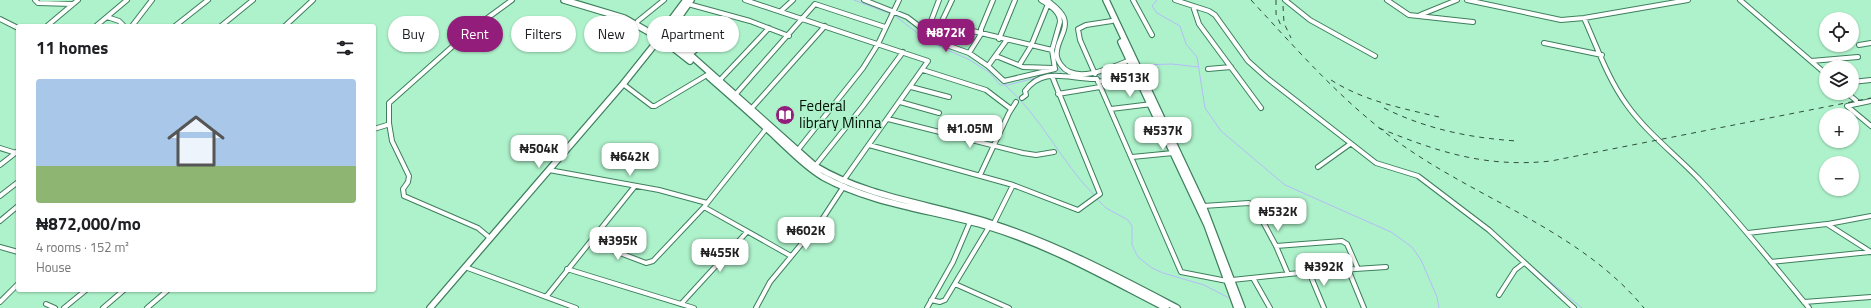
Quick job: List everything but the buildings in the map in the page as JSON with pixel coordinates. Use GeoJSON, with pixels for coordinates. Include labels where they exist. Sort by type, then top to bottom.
{"type":"FeatureCollection","features":[{"type":"Feature","properties":{"kind":"main road"},"geometry":{"type":"LineString","coordinates":[[564,0],[621,17],[647,28]]}},
{"type":"Feature","properties":{"kind":"main road"},"geometry":{"type":"LineString","coordinates":[[576,0],[612,10],[626,16]]}},
{"type":"Feature","properties":{"kind":"main road"},"geometry":{"type":"LineString","coordinates":[[1102,0],[1136,74],[1203,206],[1229,281]]}},
{"type":"Feature","properties":{"kind":"main road"},"geometry":{"type":"LineString","coordinates":[[1106,0],[1173,153],[1207,225],[1238,304]]}},
{"type":"Feature","properties":{"kind":"main road"},"geometry":{"type":"LineString","coordinates":[[677,16],[688,1]]}},
{"type":"Feature","properties":{"kind":"main road"},"geometry":{"type":"LineString","coordinates":[[430,308],[623,84],[648,52]]}},
{"type":"Feature","properties":{"kind":"main road"},"geometry":{"type":"LineString","coordinates":[[681,52],[805,164],[824,178],[888,201],[970,222],[992,225],[1062,256],[1166,308]]}},
{"type":"Feature","properties":{"kind":"main road"},"geometry":{"type":"LineString","coordinates":[[685,52],[797,151],[815,166],[843,184],[992,225],[1064,251],[1177,308]]}},
{"type":"Feature","properties":{"kind":"street"},"geometry":{"type":"LineString","coordinates":[[35,0],[38,3],[73,4]]}},
{"type":"Feature","properties":{"kind":"street"},"geometry":{"type":"LineString","coordinates":[[49,24],[78,0]]}},
{"type":"Feature","properties":{"kind":"street"},"geometry":{"type":"LineString","coordinates":[[98,24],[127,0]]}},
{"type":"Feature","properties":{"kind":"street"},"geometry":{"type":"LineString","coordinates":[[134,24],[152,0]]}},
{"type":"Feature","properties":{"kind":"street"},"geometry":{"type":"LineString","coordinates":[[178,24],[208,0]]}},
{"type":"Feature","properties":{"kind":"street"},"geometry":{"type":"LineString","coordinates":[[223,24],[253,0]]}},
{"type":"Feature","properties":{"kind":"street"},"geometry":{"type":"LineString","coordinates":[[287,24],[313,0]]}},
{"type":"Feature","properties":{"kind":"street"},"geometry":{"type":"LineString","coordinates":[[490,238],[478,228],[404,196],[403,190],[408,182],[409,175],[397,154],[387,125],[390,100],[470,30],[512,0]]}},
{"type":"Feature","properties":{"kind":"street"},"geometry":{"type":"LineString","coordinates":[[639,20],[664,0]]}},
{"type":"Feature","properties":{"kind":"street"},"geometry":{"type":"LineString","coordinates":[[745,0],[927,60],[928,62],[869,145],[822,218],[770,282],[756,308]]}},
{"type":"Feature","properties":{"kind":"street"},"geometry":{"type":"LineString","coordinates":[[782,11],[793,0]]}},
{"type":"Feature","properties":{"kind":"street"},"geometry":{"type":"LineString","coordinates":[[864,0],[907,17],[941,43],[969,54],[988,66],[1001,80],[1007,82],[1055,69]]}},
{"type":"Feature","properties":{"kind":"street"},"geometry":{"type":"LineString","coordinates":[[875,4],[877,0]]}},
{"type":"Feature","properties":{"kind":"street"},"geometry":{"type":"LineString","coordinates":[[797,151],[854,82],[878,44],[899,0]]}},
{"type":"Feature","properties":{"kind":"street"},"geometry":{"type":"LineString","coordinates":[[939,0],[930,20],[1006,41],[1052,50]]}},
{"type":"Feature","properties":{"kind":"street"},"geometry":{"type":"LineString","coordinates":[[941,23],[952,0]]}},
{"type":"Feature","properties":{"kind":"street"},"geometry":{"type":"LineString","coordinates":[[969,54],[981,34],[981,29],[993,0]]}},
{"type":"Feature","properties":{"kind":"street"},"geometry":{"type":"LineString","coordinates":[[999,39],[1015,0]]}},
{"type":"Feature","properties":{"kind":"street"},"geometry":{"type":"LineString","coordinates":[[1041,0],[1056,6],[1065,19],[1065,26],[1056,52],[1060,66],[1068,72],[1095,74],[1130,60]]}},
{"type":"Feature","properties":{"kind":"street"},"geometry":{"type":"LineString","coordinates":[[1133,0],[1152,36]]}},
{"type":"Feature","properties":{"kind":"street"},"geometry":{"type":"LineString","coordinates":[[1175,0],[1209,11],[1215,15],[1248,61],[1267,78],[1350,144],[1385,168],[1418,176],[1489,230],[1574,308]]}},
{"type":"Feature","properties":{"kind":"street"},"geometry":{"type":"LineString","coordinates":[[1285,0],[1310,20],[1375,56]]}},
{"type":"Feature","properties":{"kind":"street"},"geometry":{"type":"LineString","coordinates":[[1387,0],[1404,13],[1414,16],[1442,17],[1473,22]]}},
{"type":"Feature","properties":{"kind":"street"},"geometry":{"type":"LineString","coordinates":[[1414,16],[1423,14],[1457,0]]}},
{"type":"Feature","properties":{"kind":"street"},"geometry":{"type":"LineString","coordinates":[[1467,0],[1556,19],[1584,18],[1688,0]]}},
{"type":"Feature","properties":{"kind":"street"},"geometry":{"type":"LineString","coordinates":[[1740,0],[1819,68]]}},
{"type":"Feature","properties":{"kind":"street"},"geometry":{"type":"LineString","coordinates":[[688,1],[789,36]]}},
{"type":"Feature","properties":{"kind":"street"},"geometry":{"type":"LineString","coordinates":[[1020,64],[1031,46],[1048,2]]}},
{"type":"Feature","properties":{"kind":"street"},"geometry":{"type":"LineString","coordinates":[[1048,2],[1058,12],[1061,23],[1052,50],[1055,69]]}},
{"type":"Feature","properties":{"kind":"street"},"geometry":{"type":"LineString","coordinates":[[735,95],[804,19],[813,6],[818,4],[885,27]]}},
{"type":"Feature","properties":{"kind":"street"},"geometry":{"type":"LineString","coordinates":[[1193,6],[1199,24],[1261,108]]}},
{"type":"Feature","properties":{"kind":"street"},"geometry":{"type":"LineString","coordinates":[[107,17],[119,21],[122,24]]}},
{"type":"Feature","properties":{"kind":"street"},"geometry":{"type":"LineString","coordinates":[[1584,18],[1618,90],[1639,120],[1656,140],[1698,178],[1747,233],[1809,308]]}},
{"type":"Feature","properties":{"kind":"street"},"geometry":{"type":"LineString","coordinates":[[0,19],[16,27]]}},
{"type":"Feature","properties":{"kind":"street"},"geometry":{"type":"LineString","coordinates":[[1095,74],[1080,40],[1078,29],[1086,25],[1112,21]]}},
{"type":"Feature","properties":{"kind":"street"},"geometry":{"type":"LineString","coordinates":[[751,109],[825,26]]}},
{"type":"Feature","properties":{"kind":"street"},"geometry":{"type":"LineString","coordinates":[[719,81],[769,28]]}},
{"type":"Feature","properties":{"kind":"street"},"geometry":{"type":"LineString","coordinates":[[988,66],[1006,41]]}},
{"type":"Feature","properties":{"kind":"street"},"geometry":{"type":"LineString","coordinates":[[1544,43],[1602,55]]}},
{"type":"Feature","properties":{"kind":"street"},"geometry":{"type":"LineString","coordinates":[[1859,45],[1871,43]]}},
{"type":"Feature","properties":{"kind":"street"},"geometry":{"type":"LineString","coordinates":[[689,55],[693,52]]}},
{"type":"Feature","properties":{"kind":"street"},"geometry":{"type":"LineString","coordinates":[[815,166],[863,106],[903,52]]}},
{"type":"Feature","properties":{"kind":"street"},"geometry":{"type":"LineString","coordinates":[[996,56],[1020,64],[1023,67],[1055,69]]}},
{"type":"Feature","properties":{"kind":"street"},"geometry":{"type":"LineString","coordinates":[[1811,61],[1858,57]]}},
{"type":"Feature","properties":{"kind":"street"},"geometry":{"type":"LineString","coordinates":[[1208,69],[1231,67]]}},
{"type":"Feature","properties":{"kind":"street"},"geometry":{"type":"LineString","coordinates":[[923,70],[986,90],[1011,109]]}},
{"type":"Feature","properties":{"kind":"street"},"geometry":{"type":"LineString","coordinates":[[1098,82],[1136,74]]}},
{"type":"Feature","properties":{"kind":"street"},"geometry":{"type":"LineString","coordinates":[[623,84],[652,106],[655,106],[707,75]]}},
{"type":"Feature","properties":{"kind":"street"},"geometry":{"type":"LineString","coordinates":[[1022,98],[1026,95],[1025,91],[1035,80],[1063,75],[1086,80],[1097,79],[1181,272],[1185,274],[1229,281],[1309,272],[1386,267]]}},
{"type":"Feature","properties":{"kind":"street"},"geometry":{"type":"LineString","coordinates":[[869,145],[980,175],[1013,185],[1078,210],[1082,209],[1092,198],[1099,195],[1052,76]]}},
{"type":"Feature","properties":{"kind":"street"},"geometry":{"type":"LineString","coordinates":[[1859,81],[1871,80]]}},
{"type":"Feature","properties":{"kind":"street"},"geometry":{"type":"LineString","coordinates":[[911,87],[949,97]]}},
{"type":"Feature","properties":{"kind":"street"},"geometry":{"type":"LineString","coordinates":[[1058,94],[1100,87]]}},
{"type":"Feature","properties":{"kind":"street"},"geometry":{"type":"LineString","coordinates":[[1855,100],[1859,103]]}},
{"type":"Feature","properties":{"kind":"street"},"geometry":{"type":"LineString","coordinates":[[900,102],[939,113]]}},
{"type":"Feature","properties":{"kind":"street"},"geometry":{"type":"LineString","coordinates":[[980,175],[1011,109],[1016,102]]}},
{"type":"Feature","properties":{"kind":"street"},"geometry":{"type":"LineString","coordinates":[[1871,102],[1847,106],[1871,126]]}},
{"type":"Feature","properties":{"kind":"street"},"geometry":{"type":"LineString","coordinates":[[1111,109],[1152,104]]}},
{"type":"Feature","properties":{"kind":"street"},"geometry":{"type":"LineString","coordinates":[[888,119],[1031,154],[1054,152]]}},
{"type":"Feature","properties":{"kind":"street"},"geometry":{"type":"LineString","coordinates":[[376,128],[387,125]]}},
{"type":"Feature","properties":{"kind":"street"},"geometry":{"type":"LineString","coordinates":[[591,242],[650,263],[677,237],[705,205],[766,128]]}},
{"type":"Feature","properties":{"kind":"street"},"geometry":{"type":"LineString","coordinates":[[1318,167],[1350,144]]}},
{"type":"Feature","properties":{"kind":"street"},"geometry":{"type":"LineString","coordinates":[[0,148],[16,152]]}},
{"type":"Feature","properties":{"kind":"street"},"geometry":{"type":"LineString","coordinates":[[0,165],[16,153]]}},
{"type":"Feature","properties":{"kind":"street"},"geometry":{"type":"LineString","coordinates":[[1132,157],[1173,153]]}},
{"type":"Feature","properties":{"kind":"street"},"geometry":{"type":"LineString","coordinates":[[549,170],[666,192],[705,205],[747,232],[791,256]]}},
{"type":"Feature","properties":{"kind":"street"},"geometry":{"type":"LineString","coordinates":[[0,196],[16,184]]}},
{"type":"Feature","properties":{"kind":"street"},"geometry":{"type":"LineString","coordinates":[[931,300],[942,302],[955,284],[992,225],[1013,185]]}},
{"type":"Feature","properties":{"kind":"street"},"geometry":{"type":"LineString","coordinates":[[546,297],[567,269],[636,186]]}},
{"type":"Feature","properties":{"kind":"street"},"geometry":{"type":"LineString","coordinates":[[1203,206],[1252,203],[1276,246],[1288,274]]}},
{"type":"Feature","properties":{"kind":"street"},"geometry":{"type":"LineString","coordinates":[[0,221],[16,209]]}},
{"type":"Feature","properties":{"kind":"street"},"geometry":{"type":"LineString","coordinates":[[1747,233],[1828,224],[1871,216]]}},
{"type":"Feature","properties":{"kind":"street"},"geometry":{"type":"LineString","coordinates":[[927,308],[953,262],[970,222]]}},
{"type":"Feature","properties":{"kind":"street"},"geometry":{"type":"LineString","coordinates":[[1828,224],[1871,252]]}},
{"type":"Feature","properties":{"kind":"street"},"geometry":{"type":"LineString","coordinates":[[681,304],[747,232]]}},
{"type":"Feature","properties":{"kind":"street"},"geometry":{"type":"LineString","coordinates":[[1276,246],[1342,241],[1347,244],[1358,268]]}},
{"type":"Feature","properties":{"kind":"street"},"geometry":{"type":"LineString","coordinates":[[0,247],[16,251]]}},
{"type":"Feature","properties":{"kind":"street"},"geometry":{"type":"LineString","coordinates":[[1771,262],[1871,252]]}},
{"type":"Feature","properties":{"kind":"street"},"geometry":{"type":"LineString","coordinates":[[1499,295],[1515,270],[1524,263]]}},
{"type":"Feature","properties":{"kind":"street"},"geometry":{"type":"LineString","coordinates":[[465,267],[576,308]]}},
{"type":"Feature","properties":{"kind":"street"},"geometry":{"type":"LineString","coordinates":[[567,269],[694,308]]}},
{"type":"Feature","properties":{"kind":"street"},"geometry":{"type":"LineString","coordinates":[[1348,269],[1364,308]]}},
{"type":"Feature","properties":{"kind":"street"},"geometry":{"type":"LineString","coordinates":[[1309,272],[1324,308]]}},
{"type":"Feature","properties":{"kind":"street"},"geometry":{"type":"LineString","coordinates":[[1253,278],[1270,308]]}},
{"type":"Feature","properties":{"kind":"street"},"geometry":{"type":"LineString","coordinates":[[955,284],[1009,308]]}},
{"type":"Feature","properties":{"kind":"street"},"geometry":{"type":"LineString","coordinates":[[1,301],[16,286]]}},
{"type":"Feature","properties":{"kind":"street"},"geometry":{"type":"LineString","coordinates":[[64,308],[84,292]]}},
{"type":"Feature","properties":{"kind":"street"},"geometry":{"type":"LineString","coordinates":[[102,308],[122,292]]}},
{"type":"Feature","properties":{"kind":"street"},"geometry":{"type":"LineString","coordinates":[[147,308],[166,292]]}},
{"type":"Feature","properties":{"kind":"street"},"geometry":{"type":"LineString","coordinates":[[1804,302],[1871,297]]}},
{"type":"Feature","properties":{"kind":"street"},"geometry":{"type":"LineString","coordinates":[[995,302],[998,308]]}},
{"type":"Feature","properties":{"kind":"street"},"geometry":{"type":"LineString","coordinates":[[46,304],[55,308]]}},
{"type":"Feature","properties":{"kind":"waterway"},"geometry":{"type":"LineString","coordinates":[[854,0],[891,14]]}},
{"type":"Feature","properties":{"kind":"waterway"},"geometry":{"type":"LineString","coordinates":[[1157,0],[1152,6],[1157,13],[1180,26],[1186,44],[1197,57],[1205,108],[1221,131],[1285,185],[1391,232],[1412,247],[1421,260],[1437,297],[1439,308]]}},
{"type":"Feature","properties":{"kind":"waterway"},"geometry":{"type":"LineString","coordinates":[[894,15],[929,42],[968,59],[989,72],[1000,85],[1005,85]]}},
{"type":"Feature","properties":{"kind":"waterway"},"geometry":{"type":"LineString","coordinates":[[1058,36],[1063,24],[1062,20]]}},
{"type":"Feature","properties":{"kind":"waterway"},"geometry":{"type":"LineString","coordinates":[[1141,65],[1172,64],[1198,67]]}},
{"type":"Feature","properties":{"kind":"waterway"},"geometry":{"type":"LineString","coordinates":[[1056,66],[1061,73]]}},
{"type":"Feature","properties":{"kind":"waterway"},"geometry":{"type":"LineString","coordinates":[[1096,77],[1120,67],[1128,66]]}},
{"type":"Feature","properties":{"kind":"waterway"},"geometry":{"type":"LineString","coordinates":[[1005,85],[1054,73],[1061,74]]}},
{"type":"Feature","properties":{"kind":"waterway"},"geometry":{"type":"LineString","coordinates":[[1005,85],[1018,97],[1071,168],[1094,195]]}},
{"type":"Feature","properties":{"kind":"waterway"},"geometry":{"type":"LineString","coordinates":[[1096,198],[1106,208],[1128,220],[1132,226],[1132,245],[1138,257],[1152,268],[1163,273],[1204,285],[1231,299]]}},
{"type":"Feature","properties":{"kind":"waterway"},"geometry":{"type":"LineString","coordinates":[[1534,268],[1582,308]]}},
{"type":"Feature","properties":{"kind":"railway"},"geometry":{"type":"LineString","coordinates":[[1251,0],[1328,82],[1380,128]]}},
{"type":"Feature","properties":{"kind":"railway"},"geometry":{"type":"LineString","coordinates":[[1276,0],[1276,14],[1282,28]]}},
{"type":"Feature","properties":{"kind":"railway"},"geometry":{"type":"LineString","coordinates":[[1283,6],[1284,23],[1291,38]]}},
{"type":"Feature","properties":{"kind":"railway"},"geometry":{"type":"LineString","coordinates":[[1331,80],[1370,99],[1439,117]]}},
{"type":"Feature","properties":{"kind":"railway"},"geometry":{"type":"LineString","coordinates":[[1380,128],[1442,151],[1463,156],[1484,160],[1527,163],[1551,161],[1871,98]]}},
{"type":"Feature","properties":{"kind":"railway"},"geometry":{"type":"LineString","coordinates":[[1384,108],[1416,122],[1432,127],[1482,138],[1517,141]]}},
{"type":"Feature","properties":{"kind":"railway"},"geometry":{"type":"LineString","coordinates":[[1380,128],[1414,153],[1565,240],[1594,260],[1620,282],[1644,308]]}},
{"type":"Feature","properties":{"kind":"place","name":"Federal library Minna"},"geometry":{"type":"Point","coordinates":[785,115]}}]}
